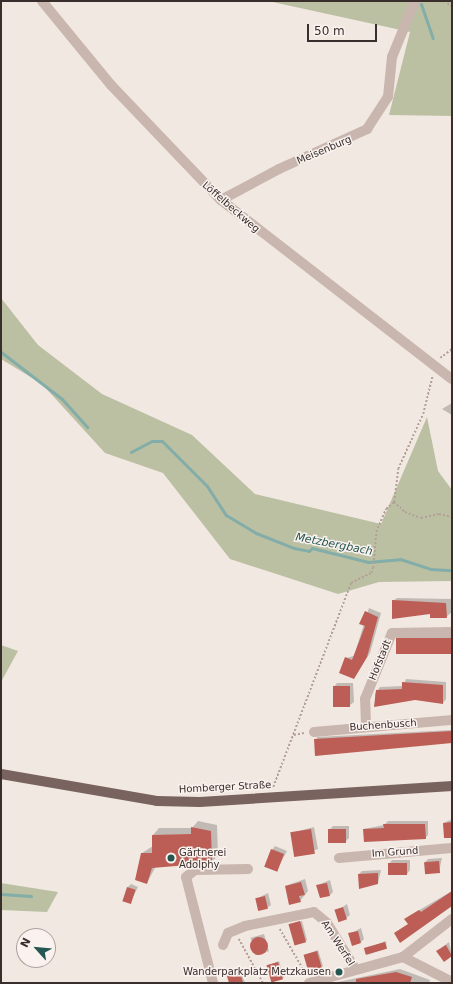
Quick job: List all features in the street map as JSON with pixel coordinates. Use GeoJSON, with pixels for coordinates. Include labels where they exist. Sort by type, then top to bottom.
{"type":"FeatureCollection","features":[{"type":"Feature","properties":{"kind":"main road","name":"Homberger Straße"},"geometry":{"type":"LineString","coordinates":[[1,774],[157,801],[269,797],[452,786]]}},
{"type":"Feature","properties":{"kind":"street","name":"Löffelbeckweg"},"geometry":{"type":"LineString","coordinates":[[42,1],[111,85],[221,200],[388,333],[436,366],[452,379]]}},
{"type":"Feature","properties":{"kind":"street","name":"Meisenburg"},"geometry":{"type":"LineString","coordinates":[[221,200],[279,168],[367,129],[388,97],[392,57],[415,1]]}},
{"type":"Feature","properties":{"kind":"street","name":"Hofstadt"},"geometry":{"type":"LineString","coordinates":[[366,725],[365,699],[392,632],[452,632]]}},
{"type":"Feature","properties":{"kind":"street","name":"Buchenbusch"},"geometry":{"type":"LineString","coordinates":[[314,732],[366,725],[452,720]]}},
{"type":"Feature","properties":{"kind":"street","name":"Im Grund"},"geometry":{"type":"LineString","coordinates":[[339,858],[452,848]]}},
{"type":"Feature","properties":{"kind":"street"},"geometry":{"type":"LineString","coordinates":[[213,983],[186,877],[195,870],[248,869]]}},
{"type":"Feature","properties":{"kind":"street","name":"Am Werfel"},"geometry":{"type":"LineString","coordinates":[[234,931],[274,918],[305,912],[322,916],[356,970]]}},
{"type":"Feature","properties":{"kind":"street"},"geometry":{"type":"LineString","coordinates":[[310,983],[325,981],[356,970],[403,957],[452,919]]}},
{"type":"Feature","properties":{"kind":"street"},"geometry":{"type":"LineString","coordinates":[[223,945],[224,937],[234,931]]}},
{"type":"Feature","properties":{"kind":"street"},"geometry":{"type":"LineString","coordinates":[[403,957],[445,981]]}},
{"type":"Feature","properties":{"kind":"path"},"geometry":{"type":"LineString","coordinates":[[444,1],[452,6]]}},
{"type":"Feature","properties":{"kind":"path"},"geometry":{"type":"LineString","coordinates":[[269,797],[342,602],[351,583],[371,573],[373,568],[379,521],[394,502],[398,469],[423,414],[436,366],[442,355],[452,349]]}},
{"type":"Feature","properties":{"kind":"path"},"geometry":{"type":"LineString","coordinates":[[394,502],[405,512],[421,518],[439,514],[452,517]]}},
{"type":"Feature","properties":{"kind":"path"},"geometry":{"type":"LineString","coordinates":[[274,918],[310,983]]}},
{"type":"Feature","properties":{"kind":"path"},"geometry":{"type":"LineString","coordinates":[[234,931],[264,983]]}},
{"type":"Feature","properties":{"kind":"green space"},"geometry":{"type":"Polygon","coordinates":[[[268,1],[452,1],[452,116],[389,115],[410,32],[268,1]]]}},
{"type":"Feature","properties":{"kind":"green space"},"geometry":{"type":"Polygon","coordinates":[[[1,298],[38,345],[102,394],[192,435],[255,494],[381,524],[427,417],[438,471],[452,490],[452,581],[379,582],[338,594],[230,559],[163,473],[105,453],[42,384],[1,359],[1,298]]]}},
{"type":"Feature","properties":{"kind":"green space"},"geometry":{"type":"Polygon","coordinates":[[[1,645],[18,651],[1,682],[1,645]]]}},
{"type":"Feature","properties":{"kind":"green space"},"geometry":{"type":"Polygon","coordinates":[[[1,883],[58,892],[47,912],[1,910],[1,883]]]}},
{"type":"Feature","properties":{"kind":"building"},"geometry":{"type":"Polygon","coordinates":[[[392,600],[446,603],[447,618],[430,618],[430,614],[392,619],[392,600]]]}},
{"type":"Feature","properties":{"kind":"building"},"geometry":{"type":"Polygon","coordinates":[[[365,611],[378,617],[367,657],[354,679],[339,673],[345,657],[352,660],[365,626],[359,624],[365,611]]]}},
{"type":"Feature","properties":{"kind":"building"},"geometry":{"type":"Polygon","coordinates":[[[396,638],[452,638],[452,654],[396,654],[396,638]]]}},
{"type":"Feature","properties":{"kind":"building"},"geometry":{"type":"Polygon","coordinates":[[[402,682],[443,685],[443,704],[415,700],[374,707],[376,690],[402,689],[402,682]]]}},
{"type":"Feature","properties":{"kind":"building"},"geometry":{"type":"Polygon","coordinates":[[[333,686],[350,686],[350,707],[333,707],[333,686]]]}},
{"type":"Feature","properties":{"kind":"building"},"geometry":{"type":"Polygon","coordinates":[[[452,731],[452,743],[315,756],[314,739],[452,731]]]}},
{"type":"Feature","properties":{"kind":"building"},"geometry":{"type":"Polygon","coordinates":[[[452,822],[452,838],[444,838],[443,823],[452,822]]]}},
{"type":"Feature","properties":{"kind":"building"},"geometry":{"type":"Polygon","coordinates":[[[383,824],[425,824],[426,839],[364,842],[363,829],[384,828],[383,824]]]}},
{"type":"Feature","properties":{"kind":"building"},"geometry":{"type":"Polygon","coordinates":[[[191,827],[211,831],[212,863],[152,868],[147,884],[135,880],[141,853],[152,853],[152,835],[191,834],[191,827]]]}},
{"type":"Feature","properties":{"kind":"building"},"geometry":{"type":"Polygon","coordinates":[[[311,829],[315,854],[294,857],[290,832],[311,829]]]}},
{"type":"Feature","properties":{"kind":"building"},"geometry":{"type":"Polygon","coordinates":[[[328,829],[346,829],[346,843],[328,843],[328,829]]]}},
{"type":"Feature","properties":{"kind":"building"},"geometry":{"type":"Polygon","coordinates":[[[271,849],[284,854],[277,872],[264,867],[271,849]]]}},
{"type":"Feature","properties":{"kind":"building"},"geometry":{"type":"Polygon","coordinates":[[[439,861],[440,873],[425,874],[424,862],[439,861]]]}},
{"type":"Feature","properties":{"kind":"building"},"geometry":{"type":"Polygon","coordinates":[[[388,863],[407,863],[407,875],[388,875],[388,863]]]}},
{"type":"Feature","properties":{"kind":"building"},"geometry":{"type":"Polygon","coordinates":[[[378,873],[378,884],[359,889],[358,874],[378,873]]]}},
{"type":"Feature","properties":{"kind":"building"},"geometry":{"type":"Polygon","coordinates":[[[301,882],[305,895],[299,896],[301,902],[289,905],[285,886],[301,882]]]}},
{"type":"Feature","properties":{"kind":"building"},"geometry":{"type":"Polygon","coordinates":[[[327,883],[330,896],[320,898],[316,885],[327,883]]]}},
{"type":"Feature","properties":{"kind":"building"},"geometry":{"type":"Polygon","coordinates":[[[127,887],[136,890],[131,904],[122,901],[127,887]]]}},
{"type":"Feature","properties":{"kind":"building"},"geometry":{"type":"Polygon","coordinates":[[[452,891],[452,906],[400,943],[394,933],[408,924],[404,919],[419,910],[421,912],[452,891]]]}},
{"type":"Feature","properties":{"kind":"building"},"geometry":{"type":"Polygon","coordinates":[[[265,896],[268,909],[258,911],[255,898],[265,896]]]}},
{"type":"Feature","properties":{"kind":"building"},"geometry":{"type":"Polygon","coordinates":[[[343,907],[347,919],[338,922],[334,910],[343,907]]]}},
{"type":"Feature","properties":{"kind":"building"},"geometry":{"type":"Polygon","coordinates":[[[300,921],[306,942],[295,945],[288,924],[300,921]]]}},
{"type":"Feature","properties":{"kind":"building"},"geometry":{"type":"Polygon","coordinates":[[[358,931],[361,943],[352,946],[348,933],[358,931]]]}},
{"type":"Feature","properties":{"kind":"building"},"geometry":{"type":"Polygon","coordinates":[[[259,937],[265,940],[268,946],[265,952],[259,955],[253,952],[250,946],[253,940],[259,937]]]}},
{"type":"Feature","properties":{"kind":"building"},"geometry":{"type":"Polygon","coordinates":[[[385,942],[387,949],[366,955],[364,948],[385,942]]]}},
{"type":"Feature","properties":{"kind":"building"},"geometry":{"type":"Polygon","coordinates":[[[446,945],[452,956],[444,962],[436,951],[446,945]]]}},
{"type":"Feature","properties":{"kind":"building"},"geometry":{"type":"Polygon","coordinates":[[[317,951],[322,968],[309,972],[304,955],[317,951]]]}},
{"type":"Feature","properties":{"kind":"building"},"geometry":{"type":"Polygon","coordinates":[[[278,962],[283,979],[271,983],[266,965],[278,962]]]}},
{"type":"Feature","properties":{"kind":"building"},"geometry":{"type":"Polygon","coordinates":[[[240,972],[243,983],[229,983],[227,976],[240,972]]]}},
{"type":"Feature","properties":{"kind":"building"},"geometry":{"type":"Polygon","coordinates":[[[396,972],[412,977],[410,983],[356,983],[356,979],[396,972]]]}},
{"type":"Feature","properties":{"kind":"waterway"},"geometry":{"type":"LineString","coordinates":[[421,4],[433,38]]}},
{"type":"Feature","properties":{"kind":"waterway","name":"Metzbergbach"},"geometry":{"type":"LineString","coordinates":[[1,352],[62,399],[87,427]]}},
{"type":"Feature","properties":{"kind":"waterway","name":"Metzbergbach"},"geometry":{"type":"LineString","coordinates":[[131,452],[152,441],[162,441],[207,486],[226,515],[256,533],[294,548],[309,551],[312,548],[368,562],[400,559],[430,569],[452,570]]}},
{"type":"Feature","properties":{"kind":"waterway"},"geometry":{"type":"LineString","coordinates":[[1,894],[31,896]]}},
{"type":"Feature","properties":{"kind":"place","name":"Gärtnerei Adolphy"},"geometry":{"type":"Point","coordinates":[171,858]}},
{"type":"Feature","properties":{"kind":"place","name":"Wanderparkplatz Metzkausen"},"geometry":{"type":"Point","coordinates":[339,972]}}]}
